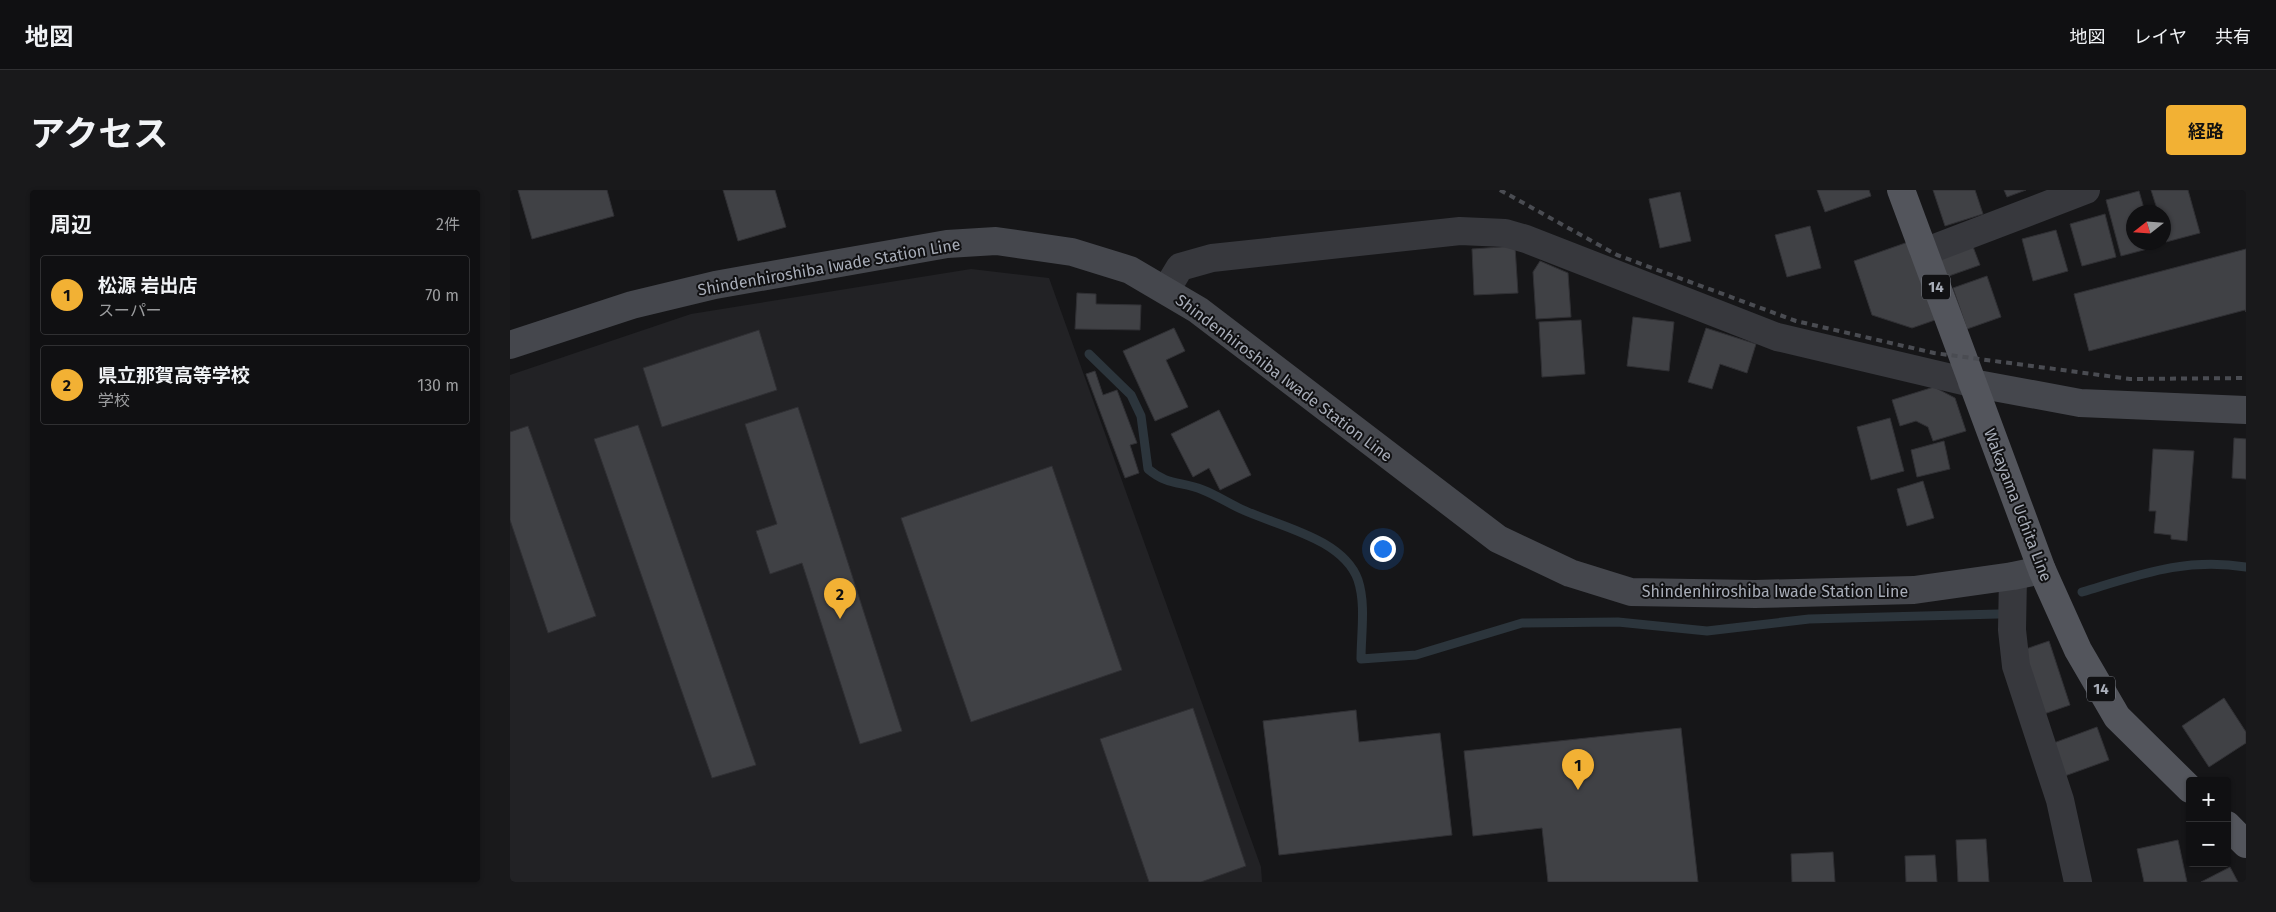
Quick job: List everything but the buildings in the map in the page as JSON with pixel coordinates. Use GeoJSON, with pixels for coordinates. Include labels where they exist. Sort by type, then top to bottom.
{"type":"FeatureCollection","features":[{"type":"Feature","properties":{"kind":"main road","name":"Wakayama Uchita Line"},"geometry":{"type":"LineString","coordinates":[[1901,190],[2042,570],[2078,650],[2118,717],[2186,784]]}},
{"type":"Feature","properties":{"kind":"main road","name":"Shindenhiroshiba Iwade Station Line"},"geometry":{"type":"LineString","coordinates":[[510,344],[632,305],[715,285],[947,244],[996,241],[1072,252],[1130,270],[1198,310],[1444,500],[1498,539],[1570,573],[1631,592],[1755,594],[1914,590],[2042,570]]}},
{"type":"Feature","properties":{"kind":"main road"},"geometry":{"type":"LineString","coordinates":[[1972,383],[2080,403],[2246,410]]}},
{"type":"Feature","properties":{"kind":"main road"},"geometry":{"type":"LineString","coordinates":[[2231,829],[2246,844]]}},
{"type":"Feature","properties":{"kind":"street"},"geometry":{"type":"LineString","coordinates":[[1924,252],[2086,190]]}},
{"type":"Feature","properties":{"kind":"street"},"geometry":{"type":"LineString","coordinates":[[1166,290],[1180,267],[1212,258],[1460,231],[1505,233],[1526,238],[1776,338],[1972,383]]}},
{"type":"Feature","properties":{"kind":"street"},"geometry":{"type":"LineString","coordinates":[[2013,576],[2012,630],[2016,666],[2060,800],[2078,882]]}},
{"type":"Feature","properties":{"kind":"shaded area"},"geometry":{"type":"Polygon","coordinates":[[[971,269],[1049,278],[1261,867],[1262,882],[510,882],[510,375],[691,314],[971,269]]]}},
{"type":"Feature","properties":{"kind":"waterway"},"geometry":{"type":"LineString","coordinates":[[1089,354],[1131,395],[1141,416],[1148,469],[1168,481],[1203,490],[1241,509],[1307,535],[1338,554],[1350,566],[1358,580],[1362,599],[1361,659],[1416,655],[1522,623],[1618,622],[1707,631],[1809,619],[1998,614]]}},
{"type":"Feature","properties":{"kind":"waterway"},"geometry":{"type":"LineString","coordinates":[[2082,592],[2162,569],[2203,564],[2246,567]]}},
{"type":"Feature","properties":{"kind":"railway"},"geometry":{"type":"LineString","coordinates":[[1500,190],[1617,255],[1796,321],[1934,353],[2130,379],[2246,378]]}},
{"type":"Feature","properties":{"kind":"place","name":"県立那賀高等学校"},"geometry":{"type":"Point","coordinates":[840,619]}},
{"type":"Feature","properties":{"kind":"place","name":"松源 岩出店"},"geometry":{"type":"Point","coordinates":[1578,790]}}]}
